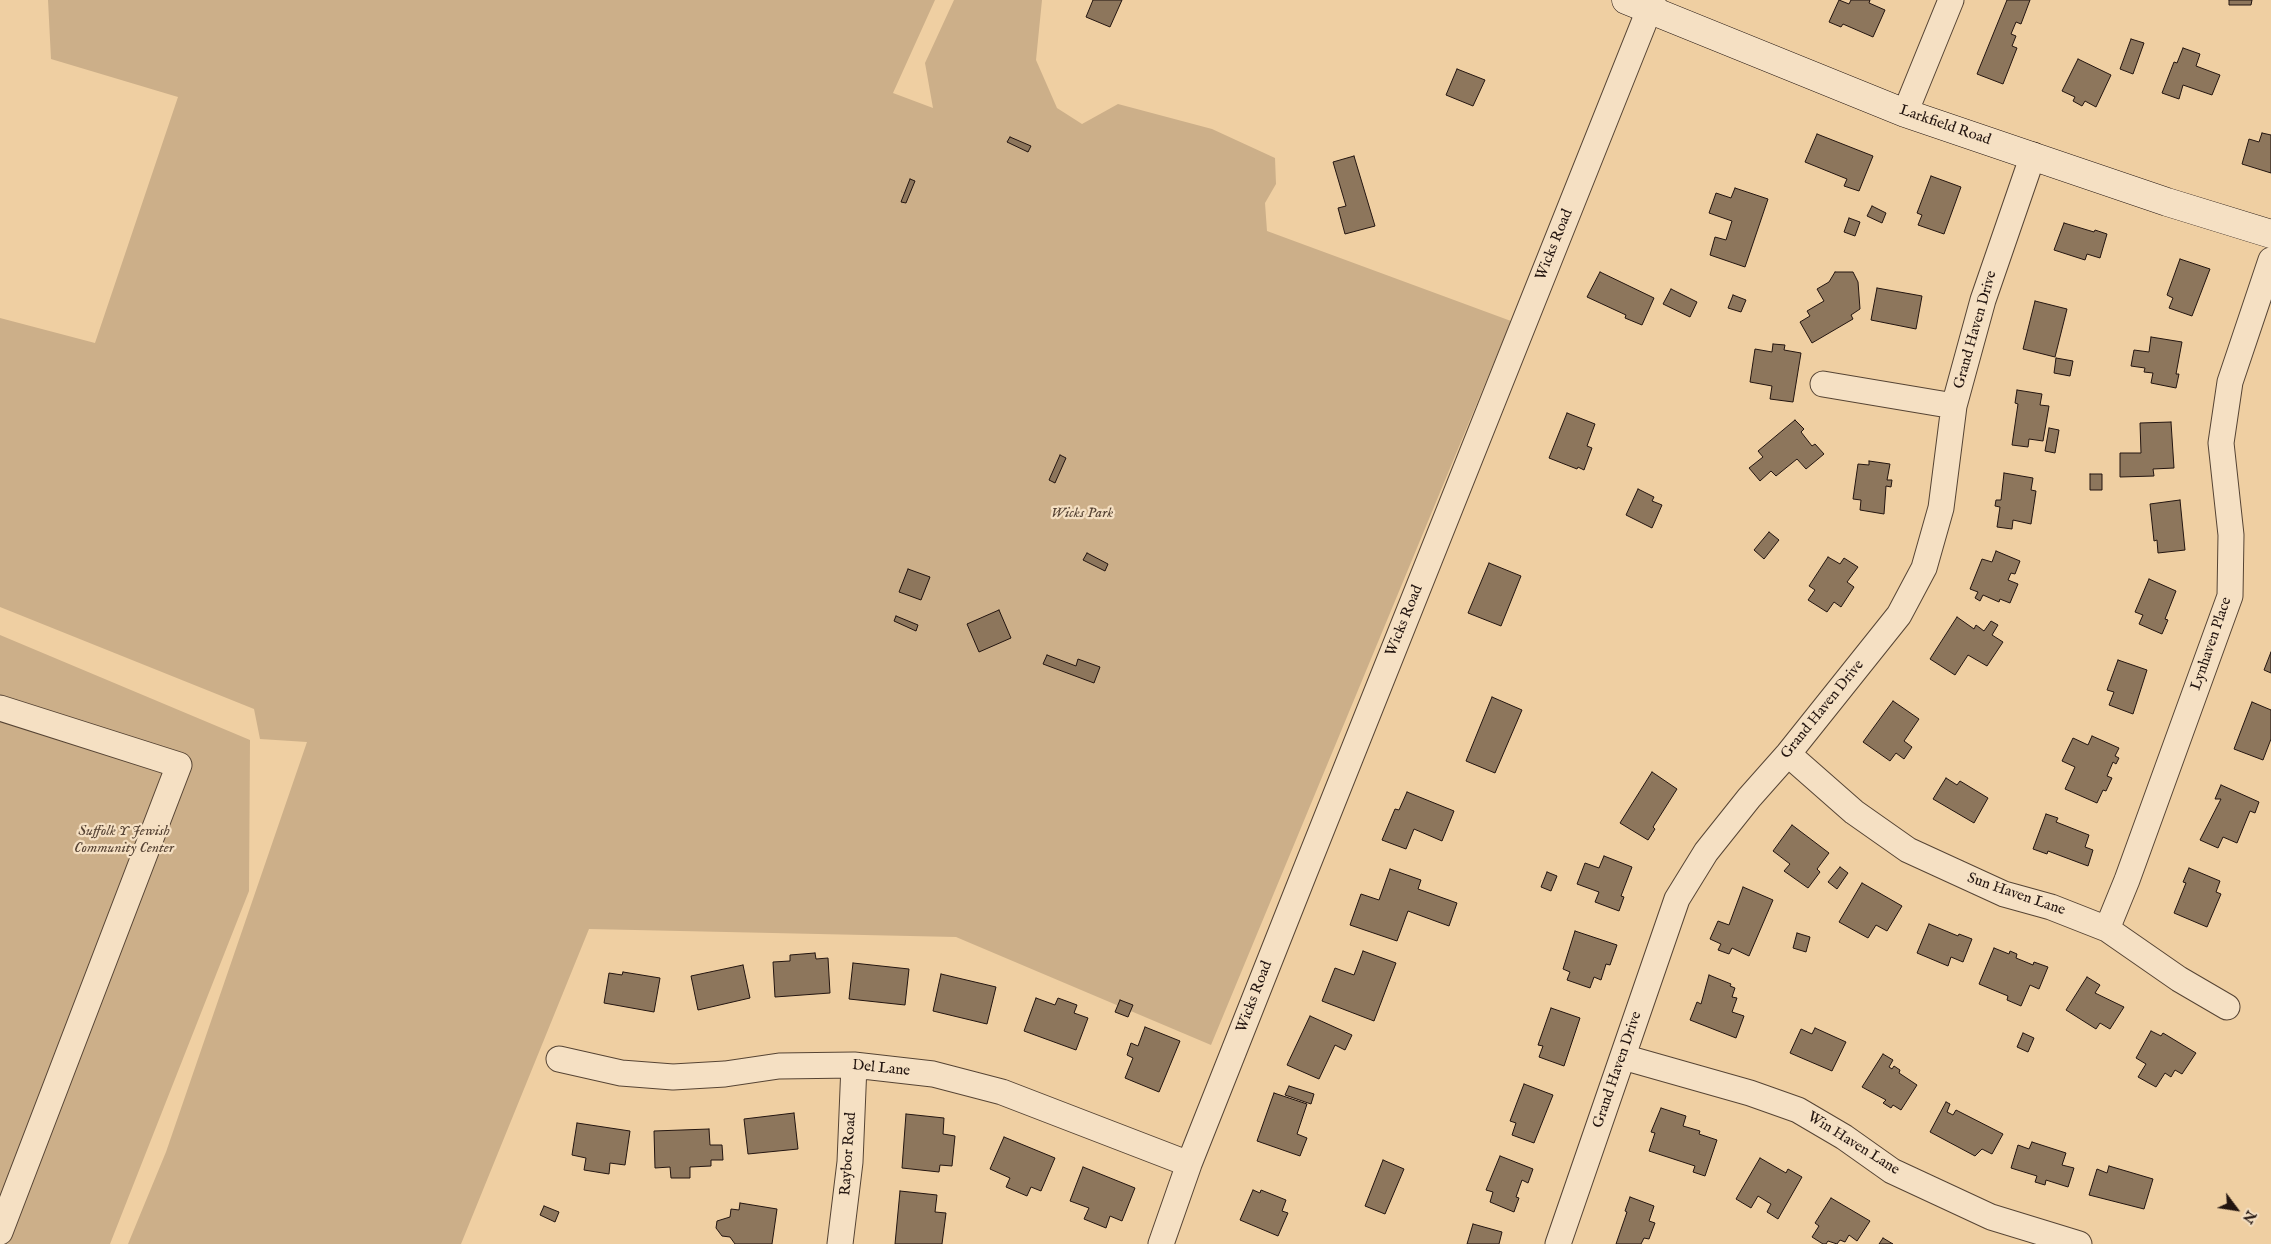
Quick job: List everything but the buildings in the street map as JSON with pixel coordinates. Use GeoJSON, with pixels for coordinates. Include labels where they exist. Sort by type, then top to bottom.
{"type":"FeatureCollection","features":[{"type":"Feature","properties":{"kind":"main road","name":"Larkfield Road"},"geometry":{"type":"LineString","coordinates":[[1643,3],[1905,113],[2167,202],[2271,234]]}},
{"type":"Feature","properties":{"kind":"street"},"geometry":{"type":"LineString","coordinates":[[1905,113],[1951,0]]}},
{"type":"Feature","properties":{"kind":"street","name":"Wicks Road"},"geometry":{"type":"LineString","coordinates":[[1161,1244],[1189,1164],[1643,3]]}},
{"type":"Feature","properties":{"kind":"street","name":"Grand Haven Drive"},"geometry":{"type":"LineString","coordinates":[[1558,1244],[1677,899],[1706,852],[1749,798],[1788,754],[1899,615],[1924,568],[1941,508],[1954,406],[1983,300],[2033,155]]}},
{"type":"Feature","properties":{"kind":"street","name":"Lynhaven Place"},"geometry":{"type":"LineString","coordinates":[[2106,929],[2127,880],[2230,596],[2232,535],[2221,443],[2230,382],[2271,260]]}},
{"type":"Feature","properties":{"kind":"street"},"geometry":{"type":"LineString","coordinates":[[1823,384],[1954,406]]}},
{"type":"Feature","properties":{"kind":"street"},"geometry":{"type":"LineString","coordinates":[[0,708],[180,765],[0,1232]]}},
{"type":"Feature","properties":{"kind":"street","name":"Sun Haven Lane"},"geometry":{"type":"LineString","coordinates":[[1788,754],[1854,812],[1908,850],[2004,894],[2051,906],[2106,929],[2179,978],[2227,1007]]}},
{"type":"Feature","properties":{"kind":"street","name":"Win Haven Lane"},"geometry":{"type":"LineString","coordinates":[[1623,1057],[1750,1093],[1798,1110],[1844,1136],[1892,1171],[1991,1218],[2079,1244]]}},
{"type":"Feature","properties":{"kind":"street","name":"Del Lane"},"geometry":{"type":"LineString","coordinates":[[558,1059],[621,1073],[673,1077],[725,1074],[779,1066],[854,1065],[933,1074],[1002,1092],[1189,1164]]}},
{"type":"Feature","properties":{"kind":"street","name":"Raybor Road"},"geometry":{"type":"LineString","coordinates":[[840,1244],[850,1162],[854,1065]]}},
{"type":"Feature","properties":{"kind":"green space","name":"Wicks Park"},"geometry":{"type":"Polygon","coordinates":[[[48,0],[935,0],[893,93],[933,108],[925,63],[954,0],[1042,0],[1036,60],[1057,108],[1082,124],[1118,104],[1212,129],[1275,158],[1276,184],[1265,203],[1267,231],[1511,321],[1211,1045],[956,937],[589,929],[461,1244],[128,1244],[166,1152],[307,742],[260,739],[254,709],[0,607],[0,318],[95,343],[178,97],[51,59],[48,0]]]}},
{"type":"Feature","properties":{"kind":"green space","name":"Suffolk Y Jewish Community Center"},"geometry":{"type":"Polygon","coordinates":[[[0,635],[250,740],[249,891],[110,1244],[0,1244],[0,635]]]}}]}
